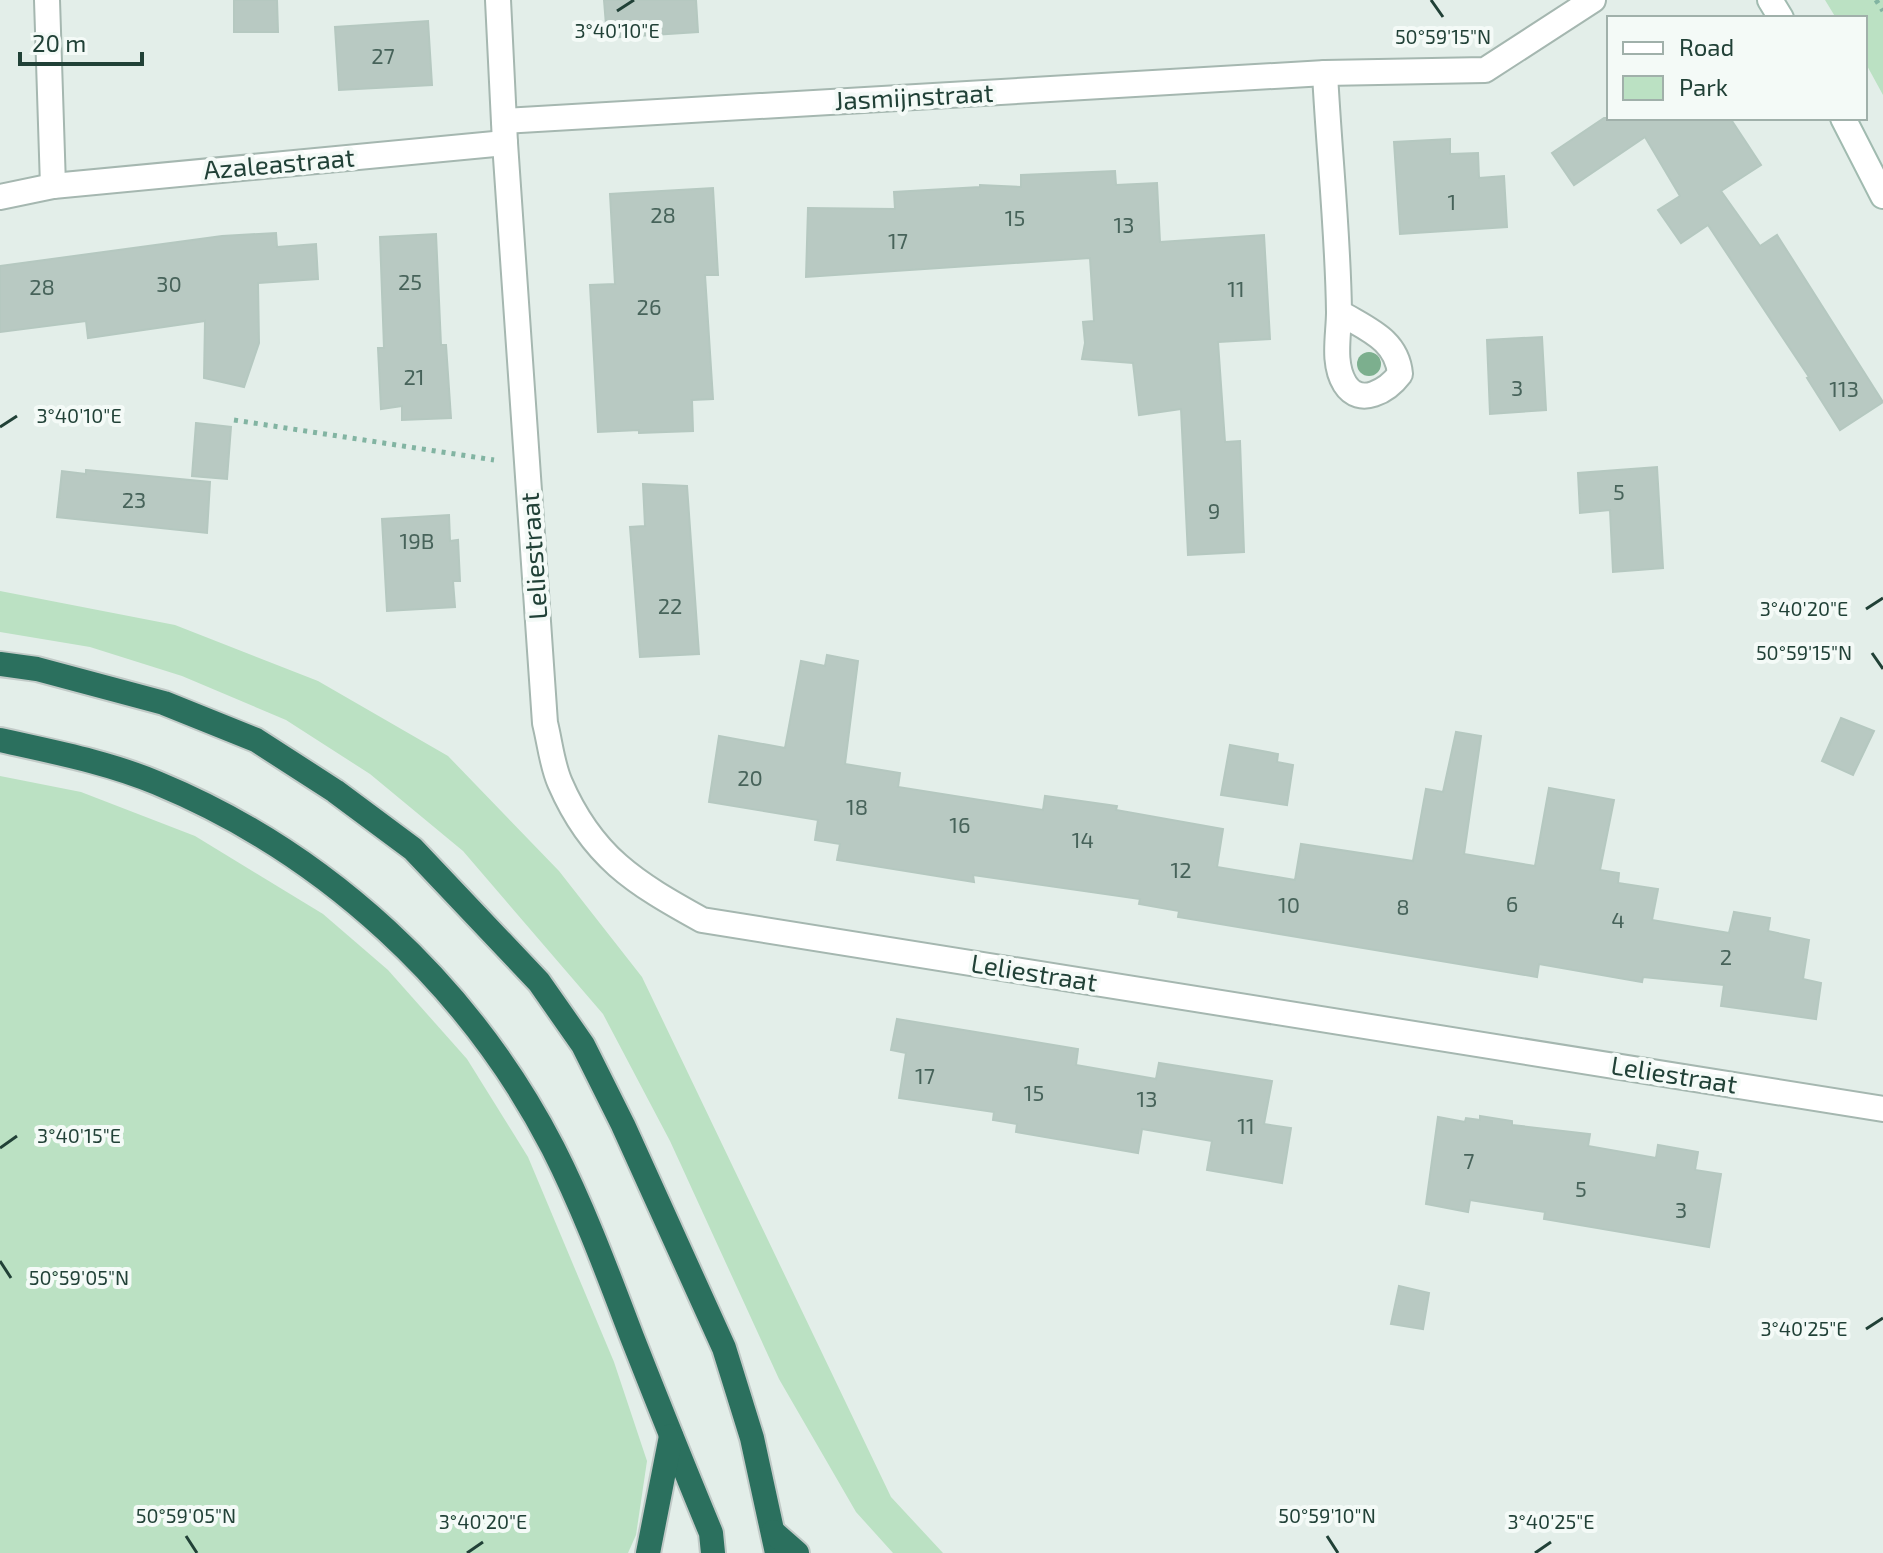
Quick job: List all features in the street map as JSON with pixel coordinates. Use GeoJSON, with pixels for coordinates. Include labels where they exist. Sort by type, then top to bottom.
{"type":"FeatureCollection","features":[{"type":"Feature","properties":{"kind":"highway"},"geometry":{"type":"LineString","coordinates":[[0,664],[37,669],[164,703],[256,740],[335,791],[413,849],[539,982],[583,1045],[623,1125],[724,1348],[752,1438],[775,1543],[797,1553]]}},
{"type":"Feature","properties":{"kind":"highway"},"geometry":{"type":"LineString","coordinates":[[0,740],[81,759],[155,782],[233,818],[304,864],[375,919],[441,985],[508,1071],[553,1148],[601,1256],[711,1533],[713,1553]]}},
{"type":"Feature","properties":{"kind":"highway"},"geometry":{"type":"LineString","coordinates":[[648,1553],[671,1436]]}},
{"type":"Feature","properties":{"kind":"street"},"geometry":{"type":"LineString","coordinates":[[47,0],[53,186]]}},
{"type":"Feature","properties":{"kind":"street","name":"Leliestraat"},"geometry":{"type":"LineString","coordinates":[[498,0],[504,132],[545,723],[559,781],[580,819],[608,859],[644,888],[702,920],[1883,1109]]}},
{"type":"Feature","properties":{"kind":"street","name":"Jasmijnstraat"},"geometry":{"type":"LineString","coordinates":[[504,132],[1325,73],[1485,70],[1593,0]]}},
{"type":"Feature","properties":{"kind":"street"},"geometry":{"type":"LineString","coordinates":[[1325,73],[1339,312]]}},
{"type":"Feature","properties":{"kind":"street"},"geometry":{"type":"LineString","coordinates":[[1844,120],[1883,196]]}},
{"type":"Feature","properties":{"kind":"street","name":"Azaleastraat"},"geometry":{"type":"LineString","coordinates":[[0,197],[53,186],[504,132]]}},
{"type":"Feature","properties":{"kind":"path"},"geometry":{"type":"LineString","coordinates":[[1876,0],[1883,11]]}},
{"type":"Feature","properties":{"kind":"path","name":"Leliestraat"},"geometry":{"type":"LineString","coordinates":[[234,420],[527,465]]}},
{"type":"Feature","properties":{"kind":"green space"},"geometry":{"type":"Polygon","coordinates":[[[1825,0],[1883,0],[1883,95],[1867,66],[1867,16],[1835,16],[1825,0]]]}},
{"type":"Feature","properties":{"kind":"green space"},"geometry":{"type":"Polygon","coordinates":[[[0,591],[175,625],[318,681],[448,756],[559,871],[642,977],[891,1497],[943,1553],[893,1553],[856,1512],[779,1379],[670,1141],[603,1014],[463,851],[370,774],[286,720],[182,676],[90,647],[0,632],[0,591]]]}},
{"type":"Feature","properties":{"kind":"green space"},"geometry":{"type":"Polygon","coordinates":[[[0,776],[81,792],[195,836],[323,914],[388,970],[467,1059],[528,1157],[614,1362],[647,1461],[636,1535],[628,1553],[0,1553],[0,776]]]}},
{"type":"Feature","properties":{"kind":"building"},"geometry":{"type":"Polygon","coordinates":[[[234,0],[277,0],[278,32],[234,32],[234,0]]]}},
{"type":"Feature","properties":{"kind":"building"},"geometry":{"type":"Polygon","coordinates":[[[604,0],[696,0],[698,32],[607,38],[604,0]]]}},
{"type":"Feature","properties":{"kind":"building"},"geometry":{"type":"Polygon","coordinates":[[[428,21],[432,85],[339,90],[335,27],[428,21]]]}},
{"type":"Feature","properties":{"kind":"building"},"geometry":{"type":"Polygon","coordinates":[[[1604,118],[1731,120],[1761,165],[1721,191],[1760,246],[1777,235],[1883,402],[1840,430],[1809,377],[1708,225],[1681,243],[1658,210],[1680,196],[1645,137],[1574,185],[1552,153],[1604,118]]]}},
{"type":"Feature","properties":{"kind":"building"},"geometry":{"type":"Polygon","coordinates":[[[1450,139],[1450,154],[1478,153],[1479,178],[1504,176],[1507,227],[1400,234],[1394,142],[1450,139]]]}},
{"type":"Feature","properties":{"kind":"building"},"geometry":{"type":"Polygon","coordinates":[[[1115,171],[1116,185],[1157,183],[1160,242],[1264,235],[1270,339],[1218,342],[1225,442],[1240,441],[1244,552],[1188,555],[1181,409],[1139,415],[1133,363],[1082,359],[1085,343],[1083,322],[1094,321],[1090,258],[806,277],[808,208],[895,209],[894,192],[980,185],[1021,187],[1021,175],[1115,171]]]}},
{"type":"Feature","properties":{"kind":"building"},"geometry":{"type":"Polygon","coordinates":[[[713,188],[718,275],[705,275],[713,399],[692,400],[693,431],[598,432],[590,285],[615,284],[610,194],[713,188]]]}},
{"type":"Feature","properties":{"kind":"building"},"geometry":{"type":"Polygon","coordinates":[[[276,233],[277,247],[316,244],[318,279],[258,283],[259,343],[244,387],[204,378],[205,321],[88,338],[86,321],[0,332],[0,266],[222,236],[276,233]]]}},
{"type":"Feature","properties":{"kind":"building"},"geometry":{"type":"Polygon","coordinates":[[[436,234],[441,345],[446,345],[451,418],[402,420],[402,406],[381,409],[378,348],[384,348],[380,237],[436,234]]]}},
{"type":"Feature","properties":{"kind":"building"},"geometry":{"type":"Polygon","coordinates":[[[1542,337],[1546,410],[1490,414],[1487,340],[1542,337]]]}},
{"type":"Feature","properties":{"kind":"building"},"geometry":{"type":"Polygon","coordinates":[[[196,423],[231,427],[227,479],[192,476],[196,423]]]}},
{"type":"Feature","properties":{"kind":"building"},"geometry":{"type":"Polygon","coordinates":[[[1657,467],[1663,568],[1613,572],[1610,510],[1580,513],[1578,473],[1657,467]]]}},
{"type":"Feature","properties":{"kind":"building"},"geometry":{"type":"Polygon","coordinates":[[[86,470],[210,482],[207,533],[57,517],[62,471],[86,474],[86,470]]]}},
{"type":"Feature","properties":{"kind":"building"},"geometry":{"type":"Polygon","coordinates":[[[643,484],[687,486],[699,654],[640,657],[630,527],[645,526],[643,484]]]}},
{"type":"Feature","properties":{"kind":"building"},"geometry":{"type":"Polygon","coordinates":[[[449,515],[450,541],[458,540],[460,581],[453,581],[455,607],[387,611],[382,519],[449,515]]]}},
{"type":"Feature","properties":{"kind":"building"},"geometry":{"type":"Polygon","coordinates":[[[827,655],[858,661],[845,764],[900,773],[898,787],[1043,810],[1045,796],[1117,806],[1116,810],[1223,829],[1217,867],[1295,880],[1301,844],[1413,861],[1426,789],[1443,792],[1456,732],[1481,736],[1464,854],[1535,866],[1549,788],[1614,800],[1600,870],[1619,873],[1618,883],[1658,889],[1652,920],[1729,933],[1734,912],[1770,918],[1768,931],[1809,940],[1803,979],[1821,983],[1816,1019],[1721,1006],[1724,985],[1643,977],[1642,982],[1539,964],[1537,977],[1178,917],[1179,911],[1139,904],[1140,899],[973,875],[974,882],[837,860],[840,844],[815,840],[818,820],[709,802],[719,736],[785,748],[801,661],[825,666],[827,655]]]}},
{"type":"Feature","properties":{"kind":"building"},"geometry":{"type":"Polygon","coordinates":[[[1841,718],[1874,731],[1853,775],[1822,761],[1841,718]]]}},
{"type":"Feature","properties":{"kind":"building"},"geometry":{"type":"Polygon","coordinates":[[[1230,745],[1278,754],[1277,762],[1293,765],[1287,805],[1221,795],[1230,745]]]}},
{"type":"Feature","properties":{"kind":"building"},"geometry":{"type":"Polygon","coordinates":[[[897,1019],[1078,1049],[1076,1065],[1156,1079],[1159,1063],[1272,1081],[1264,1124],[1291,1128],[1282,1183],[1207,1170],[1212,1141],[1142,1129],[1138,1153],[1016,1132],[1017,1124],[993,1120],[994,1112],[899,1098],[906,1053],[891,1050],[897,1019]]]}},
{"type":"Feature","properties":{"kind":"building"},"geometry":{"type":"Polygon","coordinates":[[[1480,1116],[1512,1121],[1512,1125],[1590,1134],[1588,1146],[1656,1158],[1658,1145],[1698,1152],[1695,1170],[1721,1174],[1709,1247],[1544,1219],[1545,1212],[1470,1200],[1468,1212],[1426,1204],[1438,1117],[1465,1122],[1466,1118],[1480,1120],[1480,1116]]]}},
{"type":"Feature","properties":{"kind":"building"},"geometry":{"type":"Polygon","coordinates":[[[1399,1286],[1429,1293],[1423,1329],[1391,1324],[1399,1286]]]}}]}
